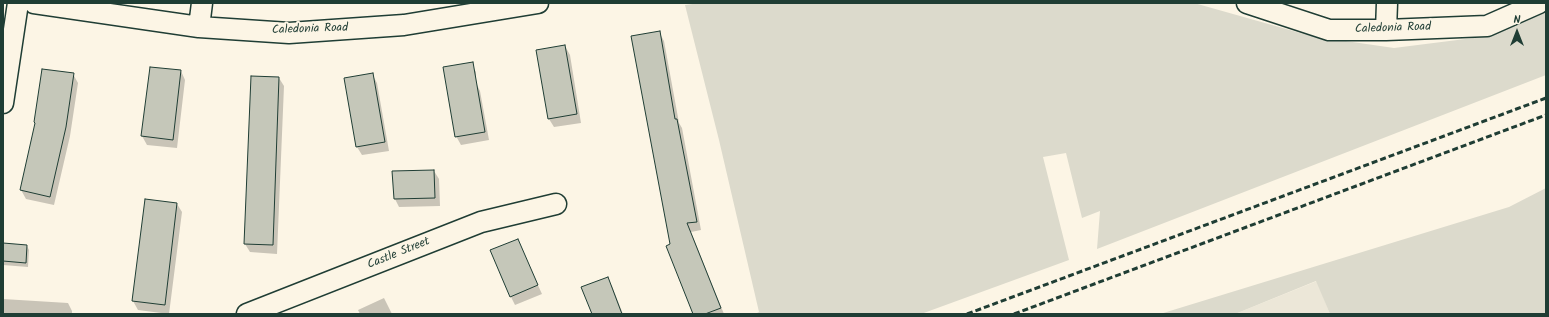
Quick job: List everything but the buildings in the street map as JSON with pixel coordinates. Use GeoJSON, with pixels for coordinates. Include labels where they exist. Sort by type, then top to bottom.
{"type":"FeatureCollection","features":[{"type":"Feature","properties":{"kind":"street"},"geometry":{"type":"LineString","coordinates":[[3,103],[18,3]]}},
{"type":"Feature","properties":{"kind":"street","name":"Caledonia Road"},"geometry":{"type":"LineString","coordinates":[[34,3],[199,27],[289,34],[404,25],[538,3]]}},
{"type":"Feature","properties":{"kind":"street"},"geometry":{"type":"LineString","coordinates":[[199,27],[202,3]]}},
{"type":"Feature","properties":{"kind":"street","name":"Caledonia Road"},"geometry":{"type":"LineString","coordinates":[[1247,3],[1329,30],[1386,30],[1486,26],[1539,3]]}},
{"type":"Feature","properties":{"kind":"street"},"geometry":{"type":"LineString","coordinates":[[1386,30],[1387,3]]}},
{"type":"Feature","properties":{"kind":"street","name":"Castle Street"},"geometry":{"type":"LineString","coordinates":[[247,314],[480,222],[556,204]]}},
{"type":"Feature","properties":{"kind":"shaded area"},"geometry":{"type":"Polygon","coordinates":[[[700,3],[1194,3],[1311,36],[1394,48],[1481,37],[1546,11],[1546,75],[1097,249],[1100,211],[1082,218],[1066,153],[1043,157],[1069,260],[921,314],[755,314],[759,312],[719,140],[685,5],[700,3]]]}},
{"type":"Feature","properties":{"kind":"shaded area"},"geometry":{"type":"Polygon","coordinates":[[[1546,188],[1546,314],[1330,314],[1316,281],[1235,314],[1160,314],[1509,207],[1546,188]]]}},
{"type":"Feature","properties":{"kind":"shaded area"},"geometry":{"type":"Polygon","coordinates":[[[1317,281],[1330,314],[1235,314],[1317,281]]]}},
{"type":"Feature","properties":{"kind":"railway"},"geometry":{"type":"LineString","coordinates":[[967,314],[1546,98]]}},
{"type":"Feature","properties":{"kind":"railway"},"geometry":{"type":"LineString","coordinates":[[1014,314],[1546,115]]}}]}
